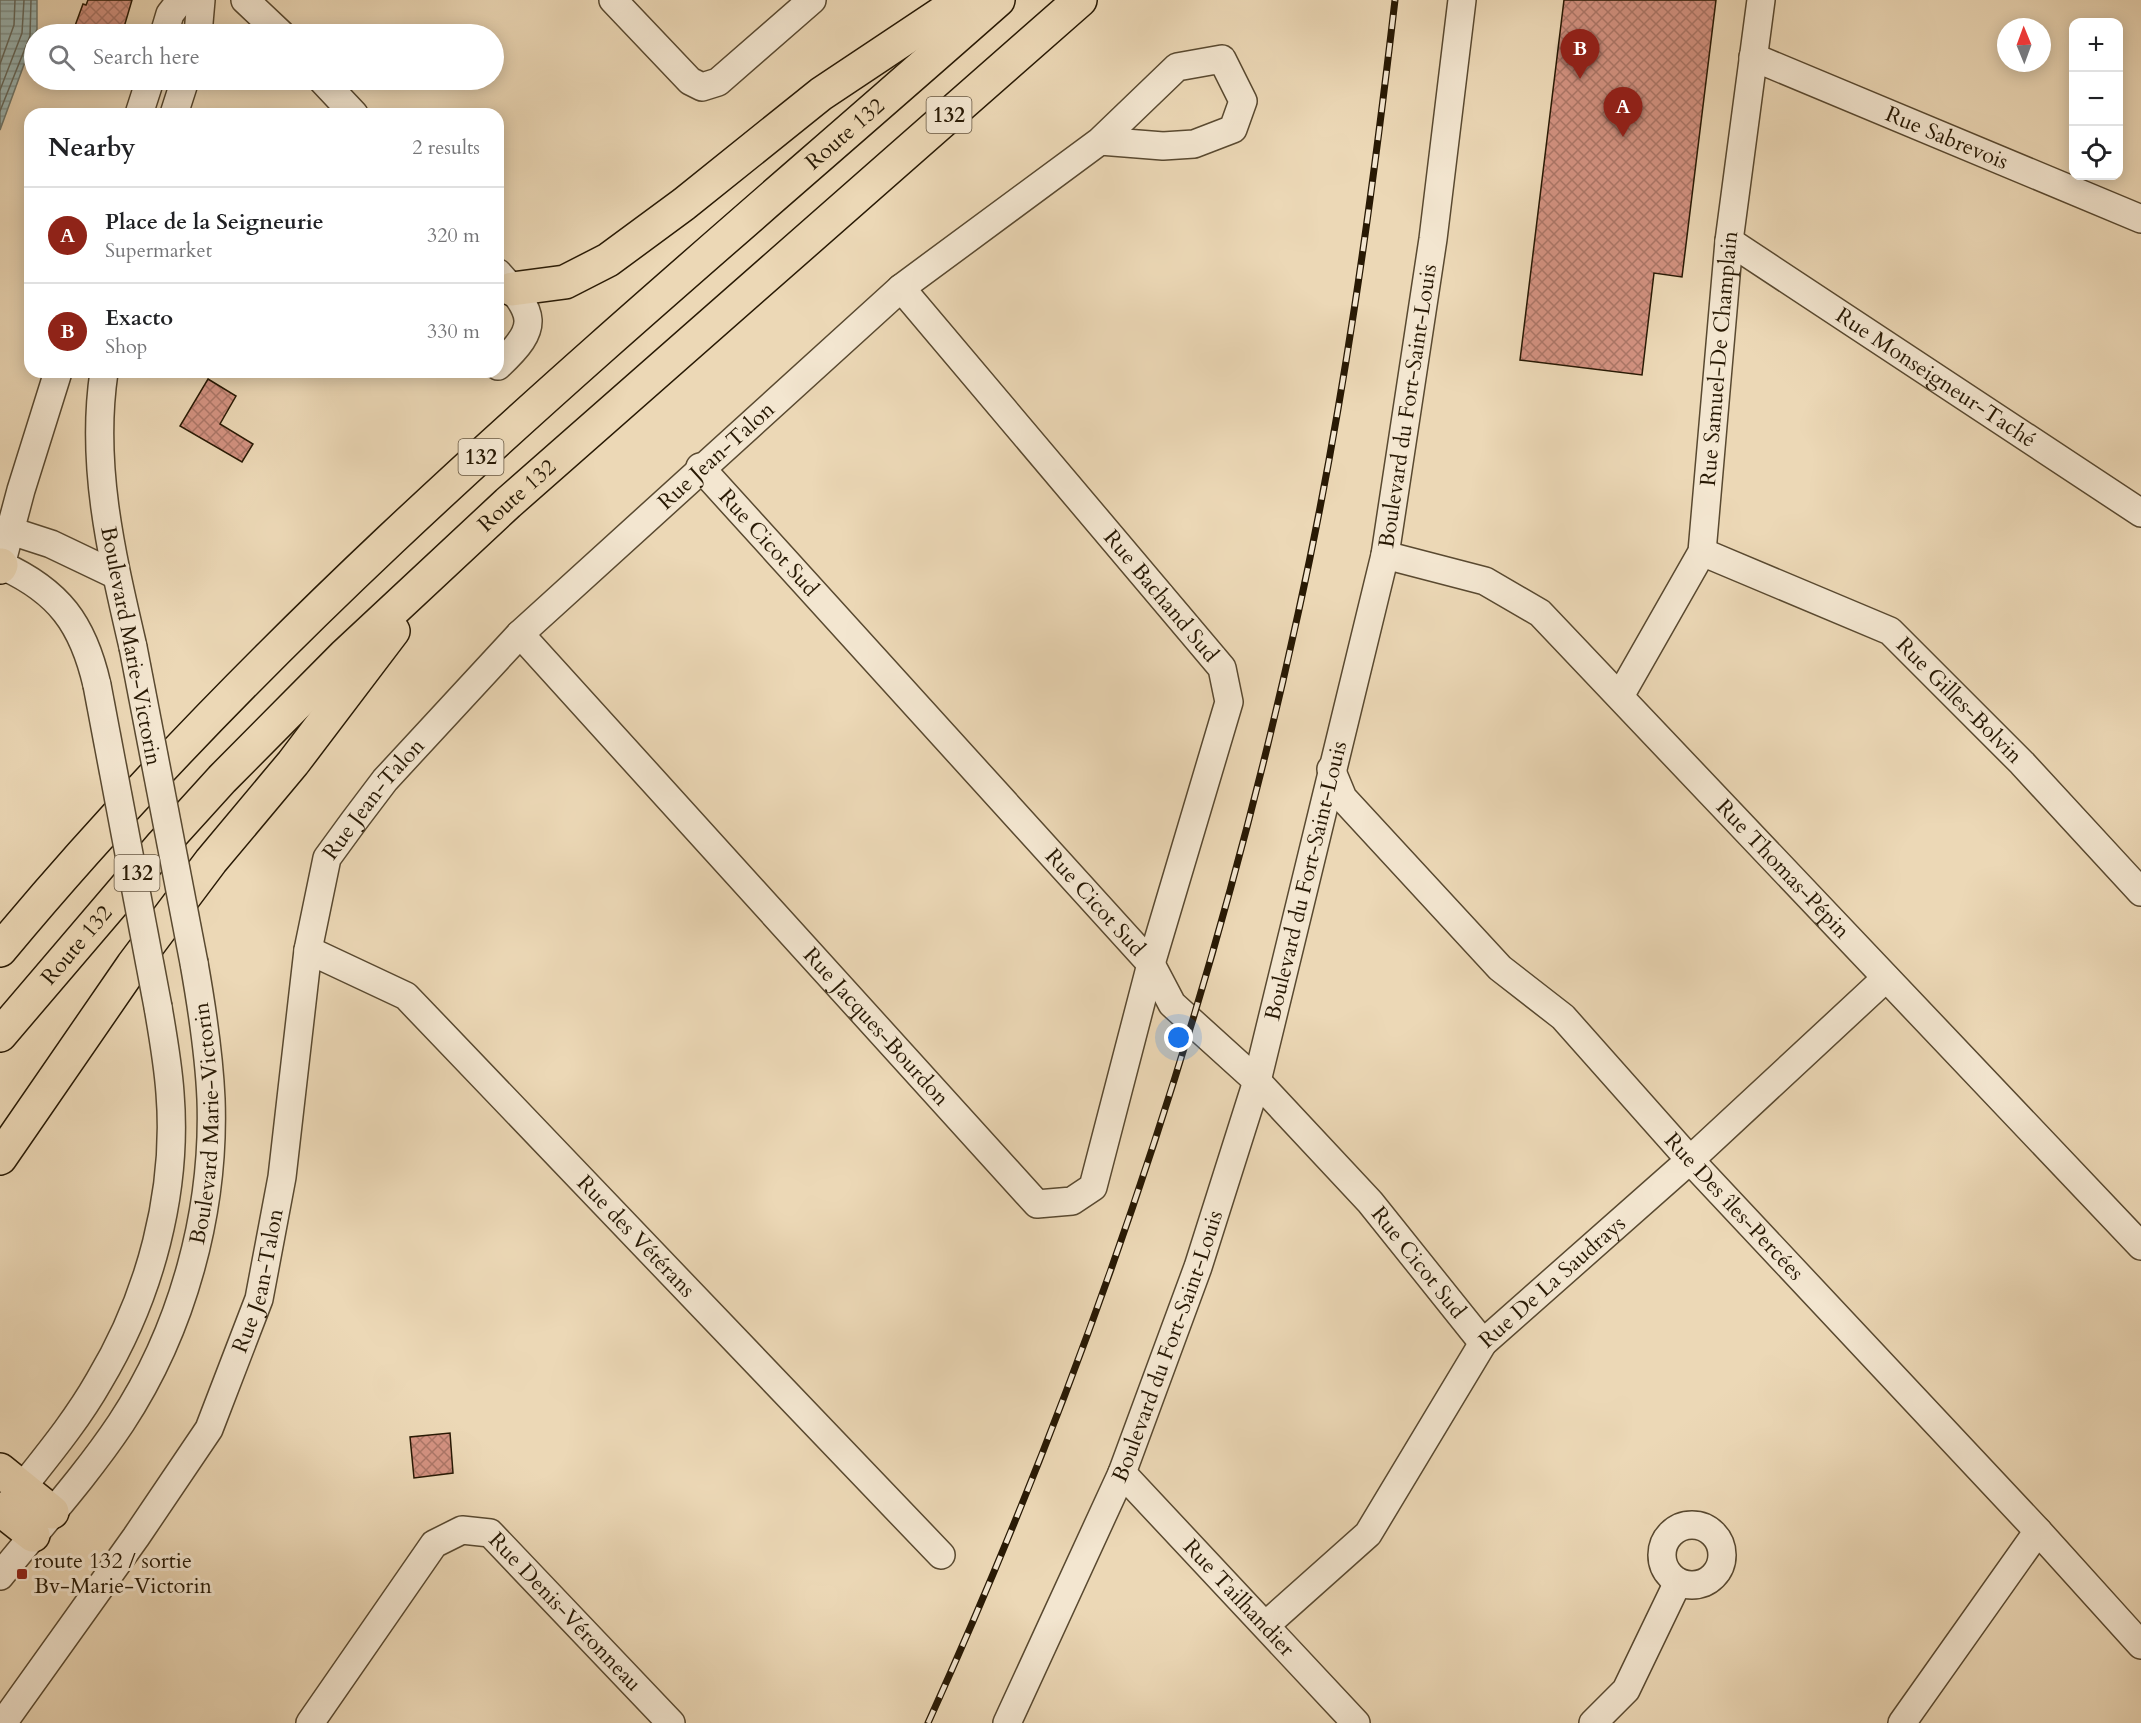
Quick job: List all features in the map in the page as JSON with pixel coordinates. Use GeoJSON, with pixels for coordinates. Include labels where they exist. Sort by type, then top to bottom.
{"type":"FeatureCollection","features":[{"type":"Feature","properties":{"kind":"highway"},"geometry":{"type":"LineString","coordinates":[[505,281],[565,282],[608,260],[684,204],[821,94],[962,0]]}},
{"type":"Feature","properties":{"kind":"highway","name":"Route 132"},"geometry":{"type":"LineString","coordinates":[[0,950],[82,854],[179,747],[371,556],[998,0]]}},
{"type":"Feature","properties":{"kind":"highway","name":"Route 132"},"geometry":{"type":"LineString","coordinates":[[0,1035],[127,884],[222,779],[344,656],[452,554],[1080,0]]}},
{"type":"Feature","properties":{"kind":"highway"},"geometry":{"type":"LineString","coordinates":[[0,1158],[133,965],[211,861],[293,763],[452,554]]}},
{"type":"Feature","properties":{"kind":"highway"},"geometry":{"type":"LineString","coordinates":[[5,1499],[43,1523]]}},
{"type":"Feature","properties":{"kind":"street"},"geometry":{"type":"LineString","coordinates":[[167,24],[170,14],[181,0]]}},
{"type":"Feature","properties":{"kind":"street"},"geometry":{"type":"LineString","coordinates":[[199,24],[201,0]]}},
{"type":"Feature","properties":{"kind":"street"},"geometry":{"type":"LineString","coordinates":[[244,0],[270,24]]}},
{"type":"Feature","properties":{"kind":"street"},"geometry":{"type":"LineString","coordinates":[[613,0],[690,81],[702,87],[718,82],[812,0]]}},
{"type":"Feature","properties":{"kind":"street","name":"Boulevard du Fort-Saint-Louis"},"geometry":{"type":"LineString","coordinates":[[1007,1723],[1122,1473],[1198,1266],[1257,1081],[1331,769],[1385,555],[1433,239],[1462,0]]}},
{"type":"Feature","properties":{"kind":"street","name":"Rue Samuel-De Champlain"},"geometry":{"type":"LineString","coordinates":[[1620,696],[1702,552],[1729,241],[1761,0]]}},
{"type":"Feature","properties":{"kind":"street","name":"Rue Sabrevois"},"geometry":{"type":"LineString","coordinates":[[1753,57],[2141,219]]}},
{"type":"Feature","properties":{"kind":"street","name":"Rue Jean-Talon"},"geometry":{"type":"LineString","coordinates":[[3,1723],[142,1528],[209,1429],[259,1299],[282,1177],[308,951],[327,858],[385,780],[520,634],[700,467],[901,288],[1100,141],[1178,67],[1222,59],[1244,101],[1233,129],[1194,144],[1163,146],[1100,141]]}},
{"type":"Feature","properties":{"kind":"street"},"geometry":{"type":"LineString","coordinates":[[141,108],[147,90]]}},
{"type":"Feature","properties":{"kind":"street"},"geometry":{"type":"LineString","coordinates":[[176,108],[182,90]]}},
{"type":"Feature","properties":{"kind":"street"},"geometry":{"type":"LineString","coordinates":[[331,90],[348,108]]}},
{"type":"Feature","properties":{"kind":"street","name":"Rue Monseigneur-Taché"},"geometry":{"type":"LineString","coordinates":[[1729,241],[2141,513]]}},
{"type":"Feature","properties":{"kind":"street"},"geometry":{"type":"LineString","coordinates":[[504,360],[519,346],[528,330],[526,308],[505,281]]}},
{"type":"Feature","properties":{"kind":"street","name":"Rue Bachand Sud"},"geometry":{"type":"LineString","coordinates":[[901,288],[1222,668],[1229,702],[1150,964]]}},
{"type":"Feature","properties":{"kind":"street","name":"Boulevard Marie-Victorin"},"geometry":{"type":"LineString","coordinates":[[5,1499],[74,1420],[106,1369],[133,1312],[156,1241],[171,1146],[171,1094],[159,1007],[97,685],[86,646],[71,618],[32,582],[0,566],[56,378]]}},
{"type":"Feature","properties":{"kind":"street","name":"Boulevard Marie-Victorin"},"geometry":{"type":"LineString","coordinates":[[0,1576],[110,1439],[147,1378],[179,1303],[196,1245],[207,1184],[211,1118],[207,1048],[194,963],[133,647],[116,575],[99,464],[100,407],[104,378]]}},
{"type":"Feature","properties":{"kind":"street","name":"Rue Cicot Sud"},"geometry":{"type":"LineString","coordinates":[[700,467],[1150,964],[1172,1004],[1257,1081],[1370,1202],[1483,1343]]}},
{"type":"Feature","properties":{"kind":"street"},"geometry":{"type":"LineString","coordinates":[[11,531],[51,544],[116,575]]}},
{"type":"Feature","properties":{"kind":"street","name":"Rue Gilles-Bolvin"},"geometry":{"type":"LineString","coordinates":[[1702,552],[1890,631],[2022,763],[2141,892]]}},
{"type":"Feature","properties":{"kind":"street","name":"Rue Thomas-Pépin"},"geometry":{"type":"LineString","coordinates":[[1385,555],[1485,581],[1540,613],[2141,1246]]}},
{"type":"Feature","properties":{"kind":"street","name":"Rue Jacques-Bourdon"},"geometry":{"type":"LineString","coordinates":[[520,634],[1037,1204],[1072,1201],[1093,1187],[1150,964]]}},
{"type":"Feature","properties":{"kind":"street","name":"Rue Des îles-Percées"},"geometry":{"type":"LineString","coordinates":[[1331,769],[1344,798],[1500,968],[1563,1017],[1690,1160],[2038,1531],[2141,1645]]}},
{"type":"Feature","properties":{"kind":"street","name":"Rue des Vétérans"},"geometry":{"type":"LineString","coordinates":[[308,951],[406,996],[941,1555]]}},
{"type":"Feature","properties":{"kind":"street","name":"Rue De La Saudrays"},"geometry":{"type":"LineString","coordinates":[[1266,1624],[1368,1534],[1483,1343],[1690,1160],[1886,978]]}},
{"type":"Feature","properties":{"kind":"street","name":"Rue Tailhandier"},"geometry":{"type":"LineString","coordinates":[[1122,1473],[1266,1624],[1356,1723]]}},
{"type":"Feature","properties":{"kind":"street","name":"Rue Denis-Véronneau"},"geometry":{"type":"LineString","coordinates":[[321,1719],[434,1544],[462,1530],[490,1533],[670,1723]]}},
{"type":"Feature","properties":{"kind":"street"},"geometry":{"type":"LineString","coordinates":[[1902,1723],[2038,1531]]}},
{"type":"Feature","properties":{"kind":"street"},"geometry":{"type":"LineString","coordinates":[[1593,1723],[1626,1690],[1678,1582]]}},
{"type":"Feature","properties":{"kind":"water"},"geometry":{"type":"Polygon","coordinates":[[[0,0],[37,0],[37,24],[24,24],[24,64],[0,130],[0,0]]]}},
{"type":"Feature","properties":{"kind":"building"},"geometry":{"type":"Polygon","coordinates":[[[88,0],[132,0],[125,24],[76,24],[83,4],[86,5],[88,0]]]}},
{"type":"Feature","properties":{"kind":"building"},"geometry":{"type":"Polygon","coordinates":[[[1564,0],[1716,0],[1682,277],[1654,273],[1642,375],[1520,360],[1564,0]]]}},
{"type":"Feature","properties":{"kind":"building"},"geometry":{"type":"Polygon","coordinates":[[[208,379],[236,396],[220,424],[253,444],[242,462],[180,426],[208,379]]]}},
{"type":"Feature","properties":{"kind":"building"},"geometry":{"type":"Polygon","coordinates":[[[450,1433],[453,1473],[414,1478],[410,1437],[450,1433]]]}},
{"type":"Feature","properties":{"kind":"railway"},"geometry":{"type":"LineString","coordinates":[[928,1723],[987,1589],[1094,1317],[1187,1039],[1228,898],[1265,756],[1298,614],[1329,461],[1366,231],[1395,0]]}},
{"type":"Feature","properties":{"kind":"place","name":"Exacto"},"geometry":{"type":"Point","coordinates":[1580,79]}},
{"type":"Feature","properties":{"kind":"place","name":"Place de la Seigneurie"},"geometry":{"type":"Point","coordinates":[1623,137]}},
{"type":"Feature","properties":{"kind":"place","name":"route 132 / sortie Bv-Marie-Victorin"},"geometry":{"type":"Point","coordinates":[22,1574]}}]}
